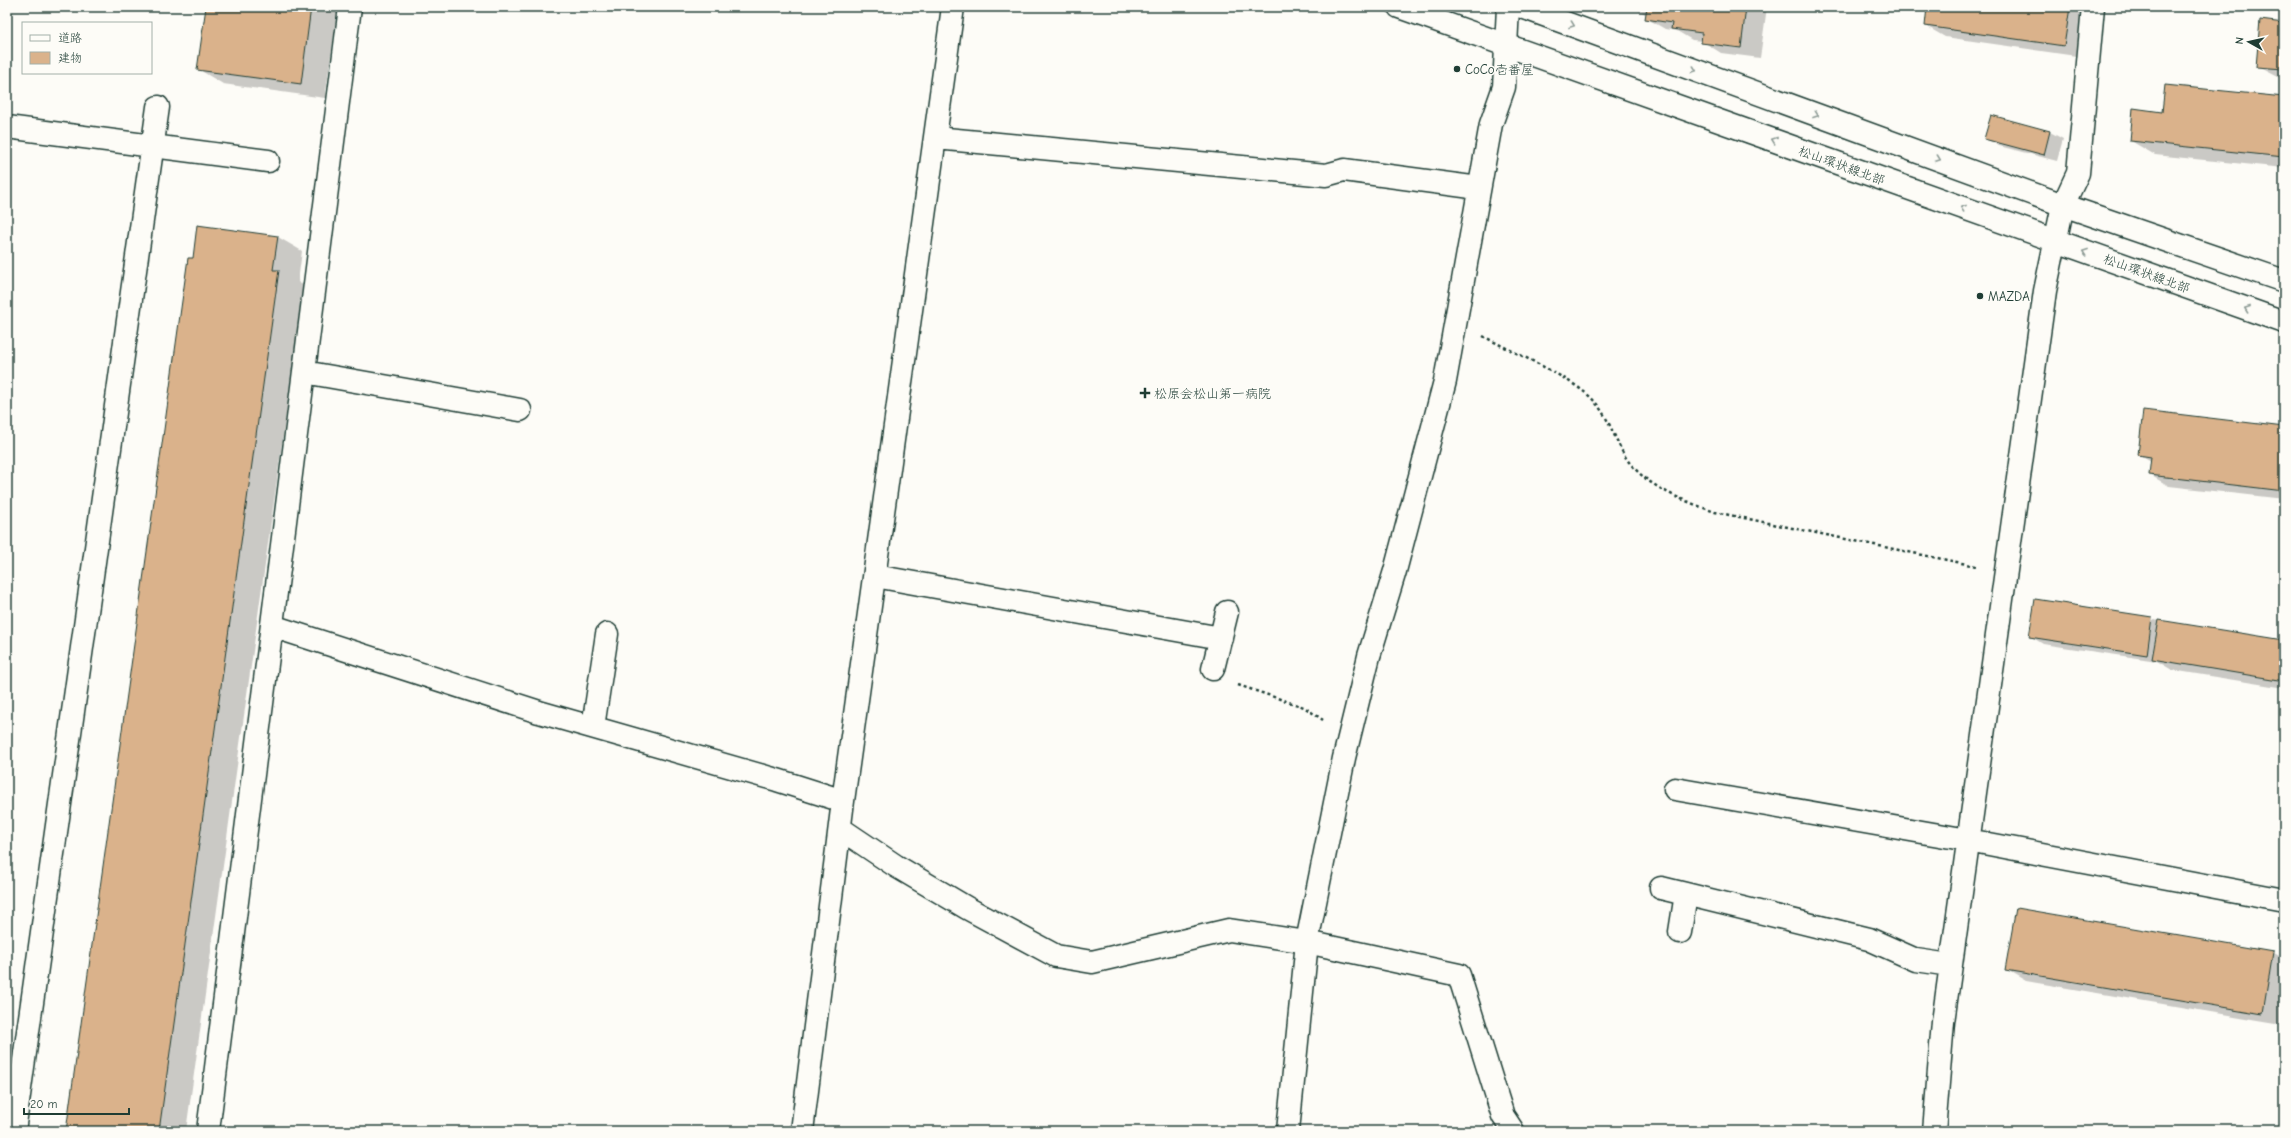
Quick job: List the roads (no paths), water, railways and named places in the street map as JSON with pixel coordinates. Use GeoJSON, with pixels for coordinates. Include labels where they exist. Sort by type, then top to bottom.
{"type":"FeatureCollection","features":[{"type":"Feature","properties":{"kind":"street"},"geometry":{"type":"LineString","coordinates":[[208,1131],[350,7]]}},
{"type":"Feature","properties":{"kind":"street"},"geometry":{"type":"LineString","coordinates":[[802,1131],[841,829],[843,801],[953,7]]}},
{"type":"Feature","properties":{"kind":"street","name":"松山環状線北部"},"geometry":{"type":"LineString","coordinates":[[1399,7],[2284,322]]}},
{"type":"Feature","properties":{"kind":"street"},"geometry":{"type":"LineString","coordinates":[[1288,1131],[1307,942],[1349,737],[1369,656],[1418,487],[1445,381],[1491,124],[1504,87],[1508,7]]}},
{"type":"Feature","properties":{"kind":"street"},"geometry":{"type":"LineString","coordinates":[[1522,7],[2063,205],[2284,281]]}},
{"type":"Feature","properties":{"kind":"street"},"geometry":{"type":"LineString","coordinates":[[1934,1131],[1942,1022],[2045,291],[2063,205],[2078,173],[2093,7]]}},
{"type":"Feature","properties":{"kind":"street"},"geometry":{"type":"LineString","coordinates":[[14,1131],[158,107]]}},
{"type":"Feature","properties":{"kind":"street"},"geometry":{"type":"LineString","coordinates":[[7,126],[268,161]]}},
{"type":"Feature","properties":{"kind":"street"},"geometry":{"type":"LineString","coordinates":[[936,138],[1326,175],[1344,170],[1479,188]]}},
{"type":"Feature","properties":{"kind":"street"},"geometry":{"type":"LineString","coordinates":[[304,372],[520,410]]}},
{"type":"Feature","properties":{"kind":"street"},"geometry":{"type":"LineString","coordinates":[[875,576],[1221,638]]}},
{"type":"Feature","properties":{"kind":"street"},"geometry":{"type":"LineString","coordinates":[[1213,669],[1227,612]]}},
{"type":"Feature","properties":{"kind":"street"},"geometry":{"type":"LineString","coordinates":[[272,626],[539,712],[777,780],[843,801]]}},
{"type":"Feature","properties":{"kind":"street"},"geometry":{"type":"LineString","coordinates":[[593,727],[606,634]]}},
{"type":"Feature","properties":{"kind":"street"},"geometry":{"type":"LineString","coordinates":[[1675,789],[1968,840],[2284,900]]}},
{"type":"Feature","properties":{"kind":"street"},"geometry":{"type":"LineString","coordinates":[[841,829],[896,866],[967,908],[1056,956],[1092,962],[1229,930],[1307,942],[1459,975],[1503,1116],[1513,1131]]}},
{"type":"Feature","properties":{"kind":"street"},"geometry":{"type":"LineString","coordinates":[[1661,888],[1869,939],[1916,960],[1950,965]]}},
{"type":"Feature","properties":{"kind":"street"},"geometry":{"type":"LineString","coordinates":[[1680,932],[1686,894]]}},
{"type":"Feature","properties":{"kind":"place","name":"CoCo壱番屋"},"geometry":{"type":"Point","coordinates":[1457,69]}},
{"type":"Feature","properties":{"kind":"place","name":"MAZDA"},"geometry":{"type":"Point","coordinates":[1980,296]}},
{"type":"Feature","properties":{"kind":"place","name":"松原会松山第一病院"},"geometry":{"type":"Point","coordinates":[1145,393]}}]}
